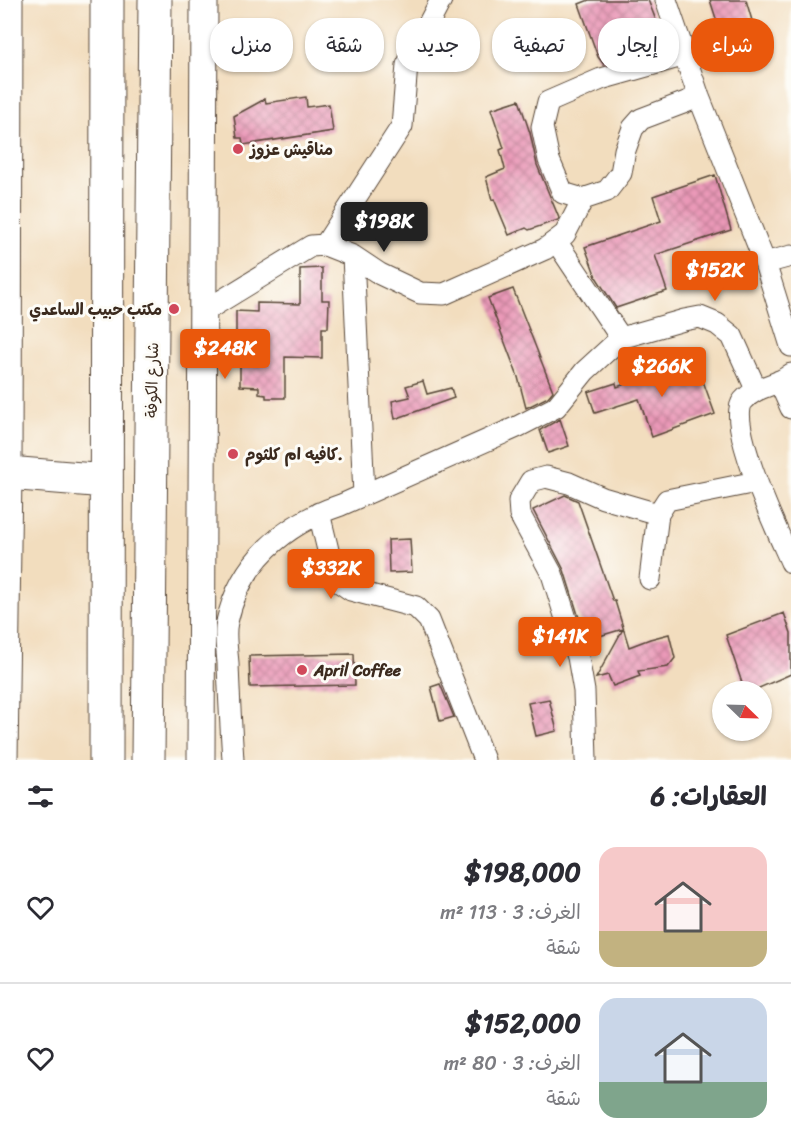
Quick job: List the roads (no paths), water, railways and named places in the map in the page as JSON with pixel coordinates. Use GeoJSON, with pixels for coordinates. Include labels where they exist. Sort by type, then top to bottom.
{"type":"FeatureCollection","features":[{"type":"Feature","properties":{"kind":"highway"},"geometry":{"type":"LineString","coordinates":[[106,760],[107,0]]}},
{"type":"Feature","properties":{"kind":"highway","name":"شارع الكوفة"},"geometry":{"type":"LineString","coordinates":[[148,760],[155,0]]}},
{"type":"Feature","properties":{"kind":"highway"},"geometry":{"type":"LineString","coordinates":[[8,473],[105,481]]}},
{"type":"Feature","properties":{"kind":"street"},"geometry":{"type":"LineString","coordinates":[[4,760],[3,595],[8,473],[3,372],[4,172],[9,0]]}},
{"type":"Feature","properties":{"kind":"street"},"geometry":{"type":"LineString","coordinates":[[201,760],[204,0]]}},
{"type":"Feature","properties":{"kind":"street"},"geometry":{"type":"LineString","coordinates":[[325,245],[402,126],[407,65],[441,0]]}},
{"type":"Feature","properties":{"kind":"street"},"geometry":{"type":"LineString","coordinates":[[666,0],[699,97],[765,262],[791,346]]}},
{"type":"Feature","properties":{"kind":"street"},"geometry":{"type":"LineString","coordinates":[[686,55],[601,79],[548,102],[542,127],[549,160],[563,193],[583,199],[607,190],[621,173],[633,128],[641,119],[699,97]]}},
{"type":"Feature","properties":{"kind":"street"},"geometry":{"type":"LineString","coordinates":[[203,312],[311,246],[325,245],[353,256],[380,274],[420,293],[444,294],[545,249],[565,234],[583,199]]}},
{"type":"Feature","properties":{"kind":"street"},"geometry":{"type":"LineString","coordinates":[[556,241],[621,338]]}},
{"type":"Feature","properties":{"kind":"street"},"geometry":{"type":"LineString","coordinates":[[353,256],[364,495]]}},
{"type":"Feature","properties":{"kind":"street"},"geometry":{"type":"LineString","coordinates":[[765,262],[791,256]]}},
{"type":"Feature","properties":{"kind":"street"},"geometry":{"type":"LineString","coordinates":[[232,760],[227,623],[240,585],[265,549],[293,528],[319,513],[517,427],[556,407],[585,371],[621,338],[700,317],[717,324],[732,336],[756,389]]}},
{"type":"Feature","properties":{"kind":"street"},"geometry":{"type":"LineString","coordinates":[[791,408],[785,377],[756,389],[741,403],[738,418],[756,482],[791,562]]}},
{"type":"Feature","properties":{"kind":"street"},"geometry":{"type":"LineString","coordinates":[[586,760],[584,691],[578,657],[552,574],[520,515],[519,501],[531,481],[546,477],[569,483],[603,498],[658,514]]}},
{"type":"Feature","properties":{"kind":"street"},"geometry":{"type":"LineString","coordinates":[[650,579],[658,514],[667,500],[756,482]]}},
{"type":"Feature","properties":{"kind":"street"},"geometry":{"type":"LineString","coordinates":[[319,513],[334,579],[351,590],[416,607],[429,620],[484,760]]}},
{"type":"Feature","properties":{"kind":"place","name":"مناقيش عزوز"},"geometry":{"type":"Point","coordinates":[238,149]}},
{"type":"Feature","properties":{"kind":"place","name":"مكتب حبيب الساعدي"},"geometry":{"type":"Point","coordinates":[174,309]}},
{"type":"Feature","properties":{"kind":"place","name":"كافيه ام كلثوم."},"geometry":{"type":"Point","coordinates":[233,454]}},
{"type":"Feature","properties":{"kind":"place","name":"April Coffee"},"geometry":{"type":"Point","coordinates":[302,670]}}]}
